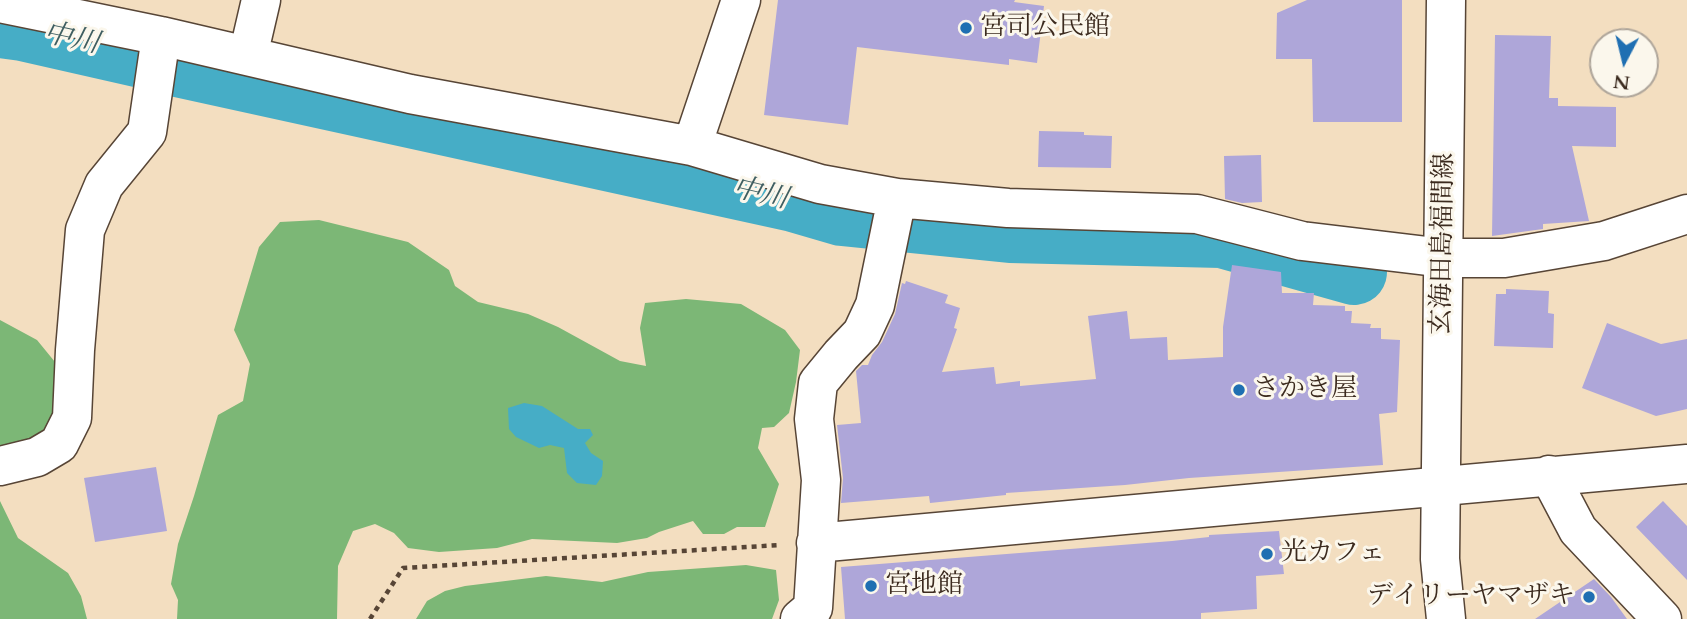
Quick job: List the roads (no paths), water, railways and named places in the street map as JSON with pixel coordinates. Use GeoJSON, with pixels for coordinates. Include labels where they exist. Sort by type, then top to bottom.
{"type":"FeatureCollection","features":[{"type":"Feature","properties":{"kind":"street"},"geometry":{"type":"LineString","coordinates":[[248,56],[261,0]]}},
{"type":"Feature","properties":{"kind":"street"},"geometry":{"type":"LineString","coordinates":[[692,146],[741,0]]}},
{"type":"Feature","properties":{"kind":"street","name":"玄海田島福間線"},"geometry":{"type":"LineString","coordinates":[[1441,617],[1446,0]]}},
{"type":"Feature","properties":{"kind":"street"},"geometry":{"type":"LineString","coordinates":[[0,3],[161,36],[410,94],[692,146],[820,184],[897,198],[1008,208],[1197,214],[1302,241],[1444,258],[1503,258],[1604,241],[1687,214]]}},
{"type":"Feature","properties":{"kind":"street"},"geometry":{"type":"LineString","coordinates":[[0,466],[37,457],[59,444],[72,418],[85,230],[104,185],[147,132],[161,36]]}},
{"type":"Feature","properties":{"kind":"street"},"geometry":{"type":"LineString","coordinates":[[809,615],[821,480],[814,419],[818,383],[862,332],[875,305],[897,198]]}},
{"type":"Feature","properties":{"kind":"street"},"geometry":{"type":"LineString","coordinates":[[816,543],[1687,464]]}},
{"type":"Feature","properties":{"kind":"street"},"geometry":{"type":"LineString","coordinates":[[1549,475],[1578,530],[1662,619]]}},
{"type":"Feature","properties":{"kind":"water"},"geometry":{"type":"Polygon","coordinates":[[[524,403],[542,406],[578,429],[590,429],[593,435],[585,443],[591,453],[603,461],[602,476],[596,485],[577,483],[567,473],[564,448],[550,445],[539,448],[516,437],[509,429],[508,408],[524,403]]]}},
{"type":"Feature","properties":{"kind":"waterway","name":"中川"},"geometry":{"type":"LineString","coordinates":[[0,25],[142,55]]}},
{"type":"Feature","properties":{"kind":"waterway","name":"中川"},"geometry":{"type":"LineString","coordinates":[[173,63],[794,199],[842,213],[1010,230],[1222,235],[1354,272]]}},
{"type":"Feature","properties":{"kind":"place","name":"宮司公民館"},"geometry":{"type":"Point","coordinates":[966,28]}},
{"type":"Feature","properties":{"kind":"place","name":"さかき屋"},"geometry":{"type":"Point","coordinates":[1239,390]}},
{"type":"Feature","properties":{"kind":"place","name":"光カフェ"},"geometry":{"type":"Point","coordinates":[1267,554]}},
{"type":"Feature","properties":{"kind":"place","name":"宮地館"},"geometry":{"type":"Point","coordinates":[871,586]}},
{"type":"Feature","properties":{"kind":"place","name":"デイリーヤマザキ"},"geometry":{"type":"Point","coordinates":[1589,597]}}]}
